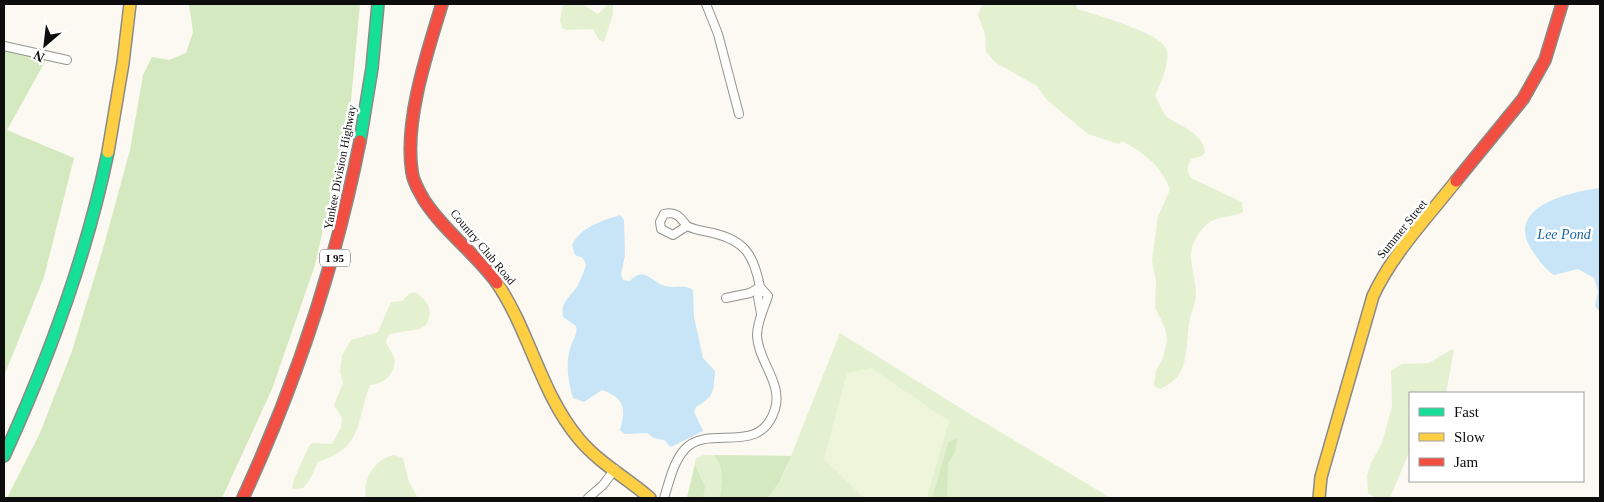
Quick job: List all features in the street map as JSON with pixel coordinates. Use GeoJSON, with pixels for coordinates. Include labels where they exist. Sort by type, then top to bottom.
{"type":"FeatureCollection","features":[{"type":"Feature","properties":{"kind":"main road"},"geometry":{"type":"LineString","coordinates":[[4,456],[49,354],[89,232],[116,111],[130,4]]}},
{"type":"Feature","properties":{"kind":"main road","name":"Yankee Division Highway"},"geometry":{"type":"LineString","coordinates":[[243,498],[292,388],[334,263],[351,192],[364,121],[378,4]]}},
{"type":"Feature","properties":{"kind":"main road","name":"Country Club Road"},"geometry":{"type":"LineString","coordinates":[[442,4],[425,64],[416,111],[410,153],[415,183],[428,204],[495,280],[511,303],[525,332],[551,398],[571,429],[596,456],[650,498]]}},
{"type":"Feature","properties":{"kind":"main road","name":"Summer Street"},"geometry":{"type":"LineString","coordinates":[[1319,498],[1321,477],[1357,349],[1373,296],[1383,275],[1523,99],[1545,60],[1562,4]]}},
{"type":"Feature","properties":{"kind":"street"},"geometry":{"type":"LineString","coordinates":[[706,4],[718,34],[739,114]]}},
{"type":"Feature","properties":{"kind":"street"},"geometry":{"type":"LineString","coordinates":[[4,46],[67,60]]}},
{"type":"Feature","properties":{"kind":"street"},"geometry":{"type":"LineString","coordinates":[[664,498],[677,462],[685,449],[705,439],[738,439],[756,433],[770,419],[775,409],[776,393],[757,337],[761,314],[758,297],[760,288],[756,267],[751,256],[742,246],[727,236],[687,226]]}},
{"type":"Feature","properties":{"kind":"street"},"geometry":{"type":"LineString","coordinates":[[726,298],[750,293],[760,288]]}},
{"type":"Feature","properties":{"kind":"street"},"geometry":{"type":"LineString","coordinates":[[588,498],[603,485],[615,469]]}},
{"type":"Feature","properties":{"kind":"green space"},"geometry":{"type":"Polygon","coordinates":[[[189,4],[360,4],[350,111],[315,265],[272,389],[222,498],[7,498],[40,433],[72,351],[103,249],[130,150],[143,75],[152,57],[169,60],[186,53],[193,32],[189,4]]]}},
{"type":"Feature","properties":{"kind":"green space"},"geometry":{"type":"Polygon","coordinates":[[[563,4],[582,4],[598,14],[608,4],[613,5],[613,14],[604,42],[599,40],[593,29],[566,30],[562,28],[560,21],[563,4]]]}},
{"type":"Feature","properties":{"kind":"green space"},"geometry":{"type":"Polygon","coordinates":[[[985,4],[1076,4],[1077,9],[1112,20],[1155,38],[1164,45],[1167,51],[1167,62],[1155,96],[1167,117],[1196,135],[1203,145],[1205,152],[1202,156],[1191,159],[1188,169],[1189,176],[1242,202],[1243,212],[1209,222],[1193,243],[1191,259],[1196,298],[1190,320],[1184,362],[1177,378],[1160,389],[1154,386],[1156,371],[1163,358],[1167,341],[1165,328],[1155,307],[1156,281],[1152,261],[1158,216],[1170,190],[1167,181],[1157,167],[1138,150],[1122,141],[1119,144],[1088,134],[1047,100],[1037,86],[996,63],[986,52],[985,34],[978,15],[981,7],[985,4]]]}},
{"type":"Feature","properties":{"kind":"green space"},"geometry":{"type":"Polygon","coordinates":[[[4,50],[47,58],[7,130],[74,158],[44,277],[4,376],[4,50]]]}},
{"type":"Feature","properties":{"kind":"green space"},"geometry":{"type":"Polygon","coordinates":[[[415,292],[428,306],[429,315],[426,325],[420,329],[389,334],[386,341],[395,361],[392,372],[380,383],[370,385],[356,432],[351,441],[333,456],[318,462],[309,481],[303,488],[292,489],[294,479],[309,446],[312,443],[332,444],[341,427],[342,418],[334,405],[343,383],[340,372],[342,355],[351,340],[378,332],[391,302],[402,301],[409,294],[415,292]]]}},
{"type":"Feature","properties":{"kind":"green space"},"geometry":{"type":"Polygon","coordinates":[[[840,333],[970,414],[1111,498],[687,498],[696,458],[704,455],[791,456],[840,333]]]}},
{"type":"Feature","properties":{"kind":"green space"},"geometry":{"type":"Polygon","coordinates":[[[1452,349],[1454,350],[1446,392],[1409,392],[1409,452],[1390,498],[1375,498],[1368,493],[1367,475],[1382,443],[1392,406],[1391,370],[1402,364],[1429,363],[1452,349]]]}},
{"type":"Feature","properties":{"kind":"green space"},"geometry":{"type":"Polygon","coordinates":[[[871,368],[949,421],[927,498],[864,498],[824,459],[847,373],[871,368]]]}},
{"type":"Feature","properties":{"kind":"green space"},"geometry":{"type":"Polygon","coordinates":[[[957,439],[955,452],[948,464],[947,498],[932,498],[948,443],[957,439]]]}},
{"type":"Feature","properties":{"kind":"green space"},"geometry":{"type":"Polygon","coordinates":[[[394,455],[403,458],[409,482],[418,498],[366,498],[366,484],[372,470],[381,460],[394,455]]]}},
{"type":"Feature","properties":{"kind":"green space"},"geometry":{"type":"Polygon","coordinates":[[[714,455],[791,456],[779,482],[768,498],[720,498],[721,470],[714,455]]]}},
{"type":"Feature","properties":{"kind":"green space"},"geometry":{"type":"Polygon","coordinates":[[[695,465],[705,487],[703,498],[687,498],[695,465]]]}},
{"type":"Feature","properties":{"kind":"water","name":"Lee Pond"},"geometry":{"type":"Polygon","coordinates":[[[1600,188],[1600,312],[1595,306],[1598,291],[1594,278],[1578,269],[1554,275],[1544,266],[1531,249],[1525,234],[1527,222],[1534,212],[1545,204],[1573,193],[1600,188]]]}},
{"type":"Feature","properties":{"kind":"water"},"geometry":{"type":"Polygon","coordinates":[[[620,215],[624,220],[625,255],[621,274],[623,280],[630,281],[635,276],[644,274],[665,286],[686,287],[693,290],[694,317],[703,358],[715,371],[712,393],[696,407],[694,412],[703,431],[671,447],[664,440],[654,438],[647,433],[625,434],[620,430],[623,416],[622,405],[610,393],[602,390],[584,402],[573,398],[570,385],[568,359],[576,334],[576,326],[563,317],[562,312],[565,303],[578,285],[586,265],[583,258],[575,255],[572,245],[586,229],[599,222],[620,215]]]}},
{"type":"Feature","properties":{"kind":"traffic: fast"},"geometry":{"type":"LineString","coordinates":[[360,141],[372,68],[378,4]]}},
{"type":"Feature","properties":{"kind":"traffic: fast"},"geometry":{"type":"LineString","coordinates":[[4,456],[36,382],[65,307],[89,230],[108,152]]}},
{"type":"Feature","properties":{"kind":"traffic: slow"},"geometry":{"type":"LineString","coordinates":[[108,152],[123,63],[130,4]]}},
{"type":"Feature","properties":{"kind":"traffic: slow"},"geometry":{"type":"LineString","coordinates":[[1319,498],[1321,477],[1373,296],[1400,250],[1456,181]]}},
{"type":"Feature","properties":{"kind":"traffic: slow"},"geometry":{"type":"LineString","coordinates":[[497,283],[518,322],[545,383],[566,421],[595,456],[650,498]]}},
{"type":"Feature","properties":{"kind":"traffic: jam"},"geometry":{"type":"LineString","coordinates":[[442,4],[418,87],[414,109],[410,152],[413,176],[418,190],[432,211],[497,283]]}},
{"type":"Feature","properties":{"kind":"traffic: jam"},"geometry":{"type":"LineString","coordinates":[[1456,181],[1523,99],[1545,60],[1562,4]]}},
{"type":"Feature","properties":{"kind":"traffic: jam"},"geometry":{"type":"LineString","coordinates":[[243,498],[281,411],[312,323],[339,233],[360,141]]}}]}
